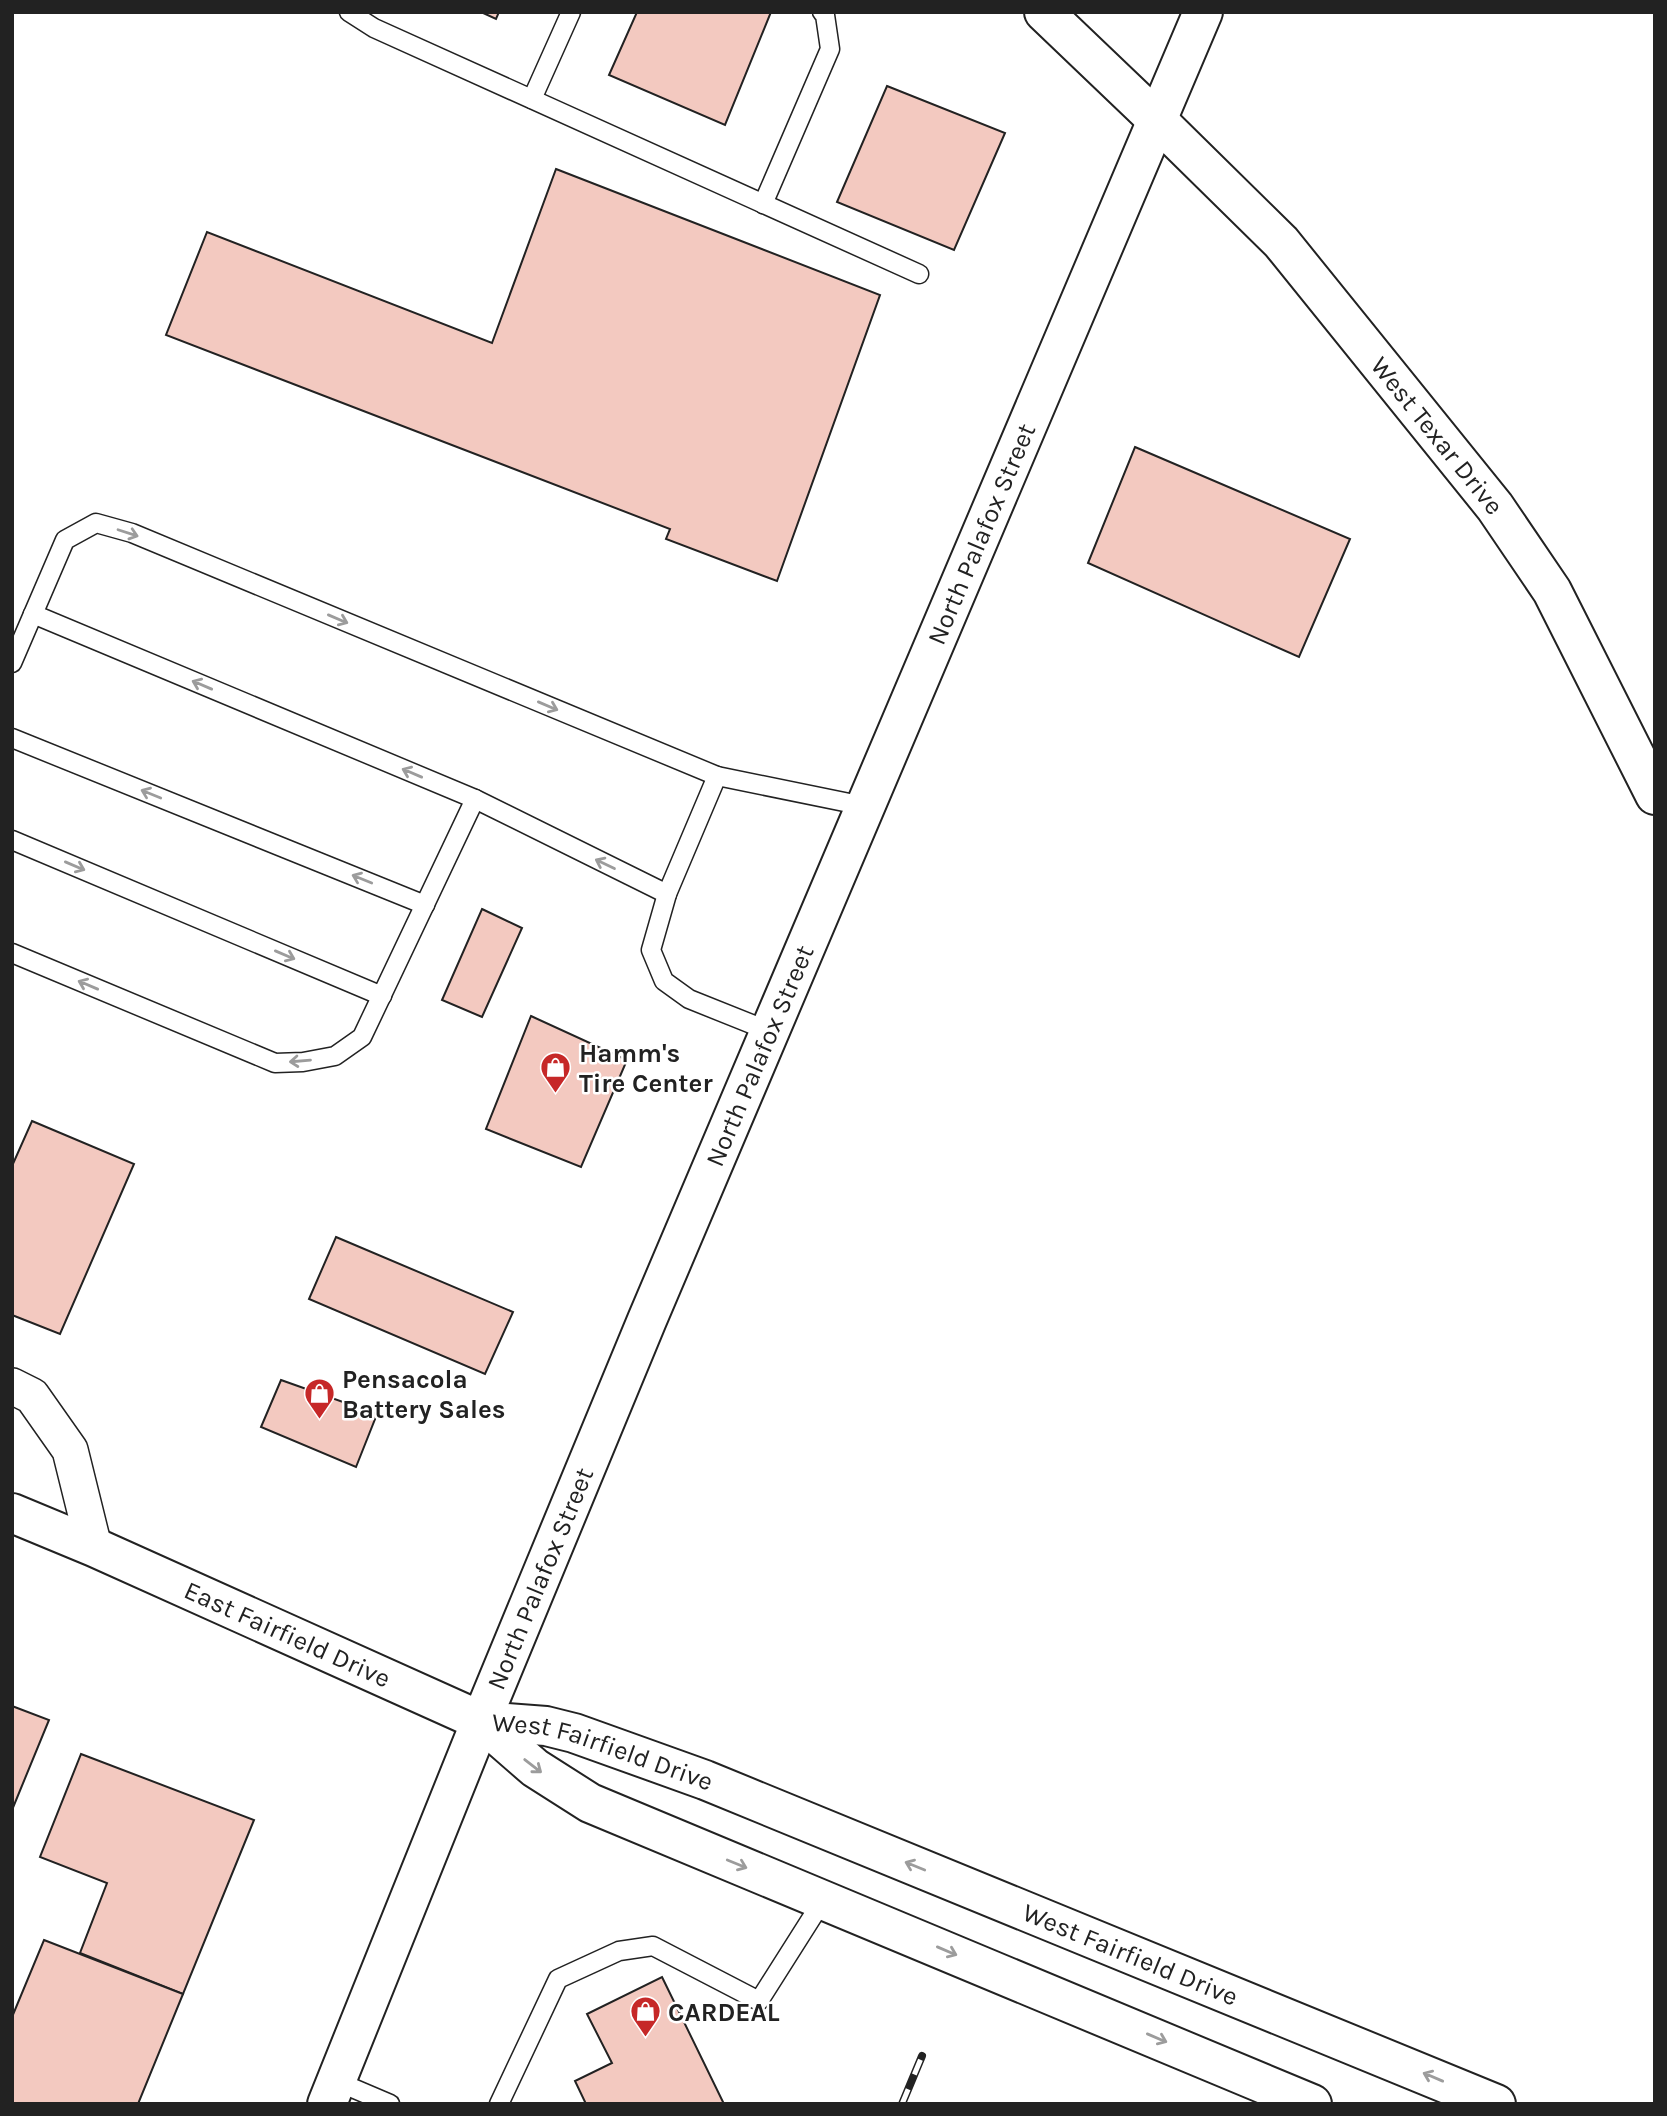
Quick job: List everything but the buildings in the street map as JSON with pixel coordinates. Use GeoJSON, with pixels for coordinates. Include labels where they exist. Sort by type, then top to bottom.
{"type":"FeatureCollection","features":[{"type":"Feature","properties":{"kind":"main road","name":"West Texar Drive"},"geometry":{"type":"LineString","coordinates":[[1044,12],[1280,242],[1495,507],[1552,591],[1655,795]]}},
{"type":"Feature","properties":{"kind":"main road","name":"North Palafox Street"},"geometry":{"type":"LineString","coordinates":[[331,2092],[481,1721],[769,1031],[1203,12]]}},
{"type":"Feature","properties":{"kind":"main road","name":"East Fairfield Drive"},"geometry":{"type":"LineString","coordinates":[[12,1513],[94,1547],[481,1721]]}},
{"type":"Feature","properties":{"kind":"main road","name":"West Fairfield Drive"},"geometry":{"type":"LineString","coordinates":[[481,1721],[535,1768],[590,1803],[1312,2104]]}},
{"type":"Feature","properties":{"kind":"main road","name":"West Fairfield Drive"},"geometry":{"type":"LineString","coordinates":[[481,1721],[546,1726],[574,1733],[705,1780],[1496,2104]]}},
{"type":"Feature","properties":{"kind":"street"},"geometry":{"type":"LineString","coordinates":[[12,1386],[32,1396],[70,1450],[94,1547]]}},
{"type":"Feature","properties":{"kind":"lane"},"geometry":{"type":"LineString","coordinates":[[349,12],[374,27],[919,274]]}},
{"type":"Feature","properties":{"kind":"lane"},"geometry":{"type":"LineString","coordinates":[[532,99],[572,12]]}},
{"type":"Feature","properties":{"kind":"lane"},"geometry":{"type":"LineString","coordinates":[[763,204],[830,49],[822,12]]}},
{"type":"Feature","properties":{"kind":"lane"},"geometry":{"type":"LineString","coordinates":[[12,663],[65,540],[96,523],[132,533],[717,776],[864,806]]}},
{"type":"Feature","properties":{"kind":"lane"},"geometry":{"type":"LineString","coordinates":[[33,614],[475,799],[667,894]]}},
{"type":"Feature","properties":{"kind":"lane"},"geometry":{"type":"LineString","coordinates":[[12,738],[425,905]]}},
{"type":"Feature","properties":{"kind":"lane"},"geometry":{"type":"LineString","coordinates":[[717,776],[667,894],[651,950],[664,981],[689,999],[769,1031]]}},
{"type":"Feature","properties":{"kind":"lane"},"geometry":{"type":"LineString","coordinates":[[12,953],[275,1063],[303,1062],[335,1056],[362,1037],[475,799]]}},
{"type":"Feature","properties":{"kind":"lane"},"geometry":{"type":"LineString","coordinates":[[12,840],[382,996]]}},
{"type":"Feature","properties":{"kind":"lane"},"geometry":{"type":"LineString","coordinates":[[499,2104],[558,1979],[619,1951],[653,1946],[760,2001],[823,1900]]}},
{"type":"Feature","properties":{"kind":"lane"},"geometry":{"type":"LineString","coordinates":[[331,2092],[390,2104]]}},
{"type":"Feature","properties":{"kind":"railway"},"geometry":{"type":"LineString","coordinates":[[902,2104],[922,2056]]}},
{"type":"Feature","properties":{"kind":"place","name":"Hamm's Tire Center"},"geometry":{"type":"Point","coordinates":[556,1095]}},
{"type":"Feature","properties":{"kind":"place","name":"Pensacola Battery Sales"},"geometry":{"type":"Point","coordinates":[319,1421]}},
{"type":"Feature","properties":{"kind":"place","name":"CARDEAL"},"geometry":{"type":"Point","coordinates":[645,2039]}}]}
